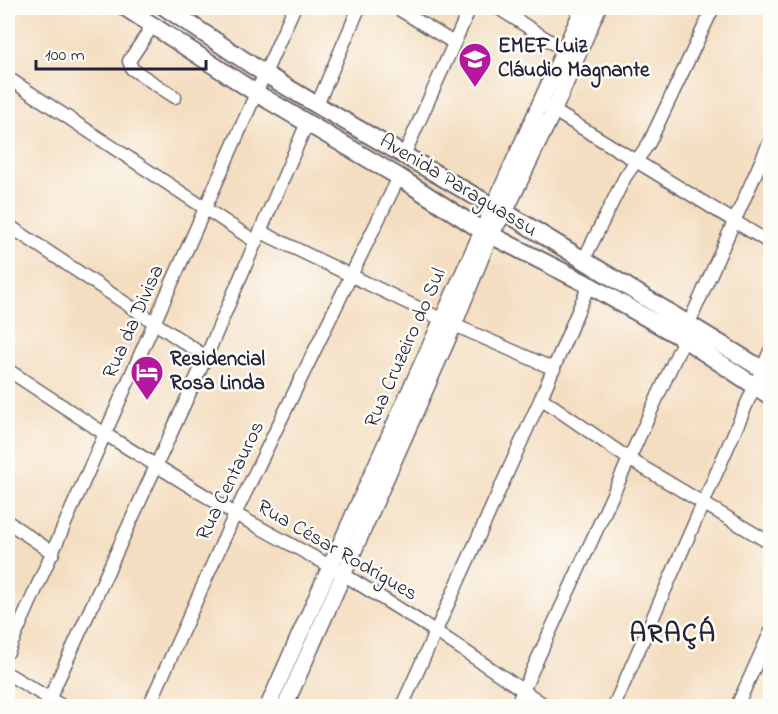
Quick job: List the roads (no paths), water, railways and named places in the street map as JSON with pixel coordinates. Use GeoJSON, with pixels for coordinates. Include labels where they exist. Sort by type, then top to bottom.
{"type":"FeatureCollection","features":[{"type":"Feature","properties":{"kind":"main road","name":"Avenida Paraguassu"},"geometry":{"type":"LineString","coordinates":[[126,8],[256,93],[399,177],[486,233],[766,372]]}},
{"type":"Feature","properties":{"kind":"main road","name":"Avenida Paraguassu"},"geometry":{"type":"LineString","coordinates":[[166,8],[265,74],[583,261],[686,331],[754,386],[771,396]]}},
{"type":"Feature","properties":{"kind":"street","name":"Rua da Divisa"},"geometry":{"type":"LineString","coordinates":[[8,652],[294,8]]}},
{"type":"Feature","properties":{"kind":"street"},"geometry":{"type":"LineString","coordinates":[[317,105],[359,8]]}},
{"type":"Feature","properties":{"kind":"street"},"geometry":{"type":"LineString","coordinates":[[397,8],[454,44]]}},
{"type":"Feature","properties":{"kind":"street"},"geometry":{"type":"LineString","coordinates":[[404,155],[470,8]]}},
{"type":"Feature","properties":{"kind":"street"},"geometry":{"type":"LineString","coordinates":[[498,8],[564,50]]}},
{"type":"Feature","properties":{"kind":"street","name":"Rua Cruzeiro do Sul"},"geometry":{"type":"LineString","coordinates":[[548,107],[564,50],[584,8]]}},
{"type":"Feature","properties":{"kind":"street","name":"Rua Cruzeiro do Sul"},"geometry":{"type":"LineString","coordinates":[[268,706],[330,567],[386,461],[486,233],[598,8]]}},
{"type":"Feature","properties":{"kind":"street"},"geometry":{"type":"LineString","coordinates":[[583,261],[625,177],[649,143],[713,8]]}},
{"type":"Feature","properties":{"kind":"street"},"geometry":{"type":"LineString","coordinates":[[153,25],[129,61],[129,65],[175,97]]}},
{"type":"Feature","properties":{"kind":"street"},"geometry":{"type":"LineString","coordinates":[[8,78],[205,209],[258,237],[554,369]]}},
{"type":"Feature","properties":{"kind":"street"},"geometry":{"type":"LineString","coordinates":[[548,107],[771,243]]}},
{"type":"Feature","properties":{"kind":"street"},"geometry":{"type":"LineString","coordinates":[[48,703],[206,357],[307,123]]}},
{"type":"Feature","properties":{"kind":"street"},"geometry":{"type":"LineString","coordinates":[[516,706],[771,141]]}},
{"type":"Feature","properties":{"kind":"street","name":"Rua Centauros"},"geometry":{"type":"LineString","coordinates":[[149,706],[235,513],[399,177]]}},
{"type":"Feature","properties":{"kind":"street"},"geometry":{"type":"LineString","coordinates":[[8,225],[206,357]]}},
{"type":"Feature","properties":{"kind":"street"},"geometry":{"type":"LineString","coordinates":[[402,706],[554,369],[589,285]]}},
{"type":"Feature","properties":{"kind":"street"},"geometry":{"type":"LineString","coordinates":[[614,706],[754,386],[766,372],[771,351]]}},
{"type":"Feature","properties":{"kind":"street","name":"Rua César Rodrigues"},"geometry":{"type":"LineString","coordinates":[[8,370],[105,434],[435,631],[546,706]]}},
{"type":"Feature","properties":{"kind":"street"},"geometry":{"type":"LineString","coordinates":[[541,398],[629,459],[771,543]]}},
{"type":"Feature","properties":{"kind":"street","name":"Rua Cruzeiro do Sul"},"geometry":{"type":"LineString","coordinates":[[285,706],[344,575],[386,461]]}},
{"type":"Feature","properties":{"kind":"street"},"geometry":{"type":"LineString","coordinates":[[8,522],[53,553]]}},
{"type":"Feature","properties":{"kind":"street"},"geometry":{"type":"LineString","coordinates":[[737,706],[771,633]]}},
{"type":"Feature","properties":{"kind":"street"},"geometry":{"type":"LineString","coordinates":[[8,674],[48,703],[62,706]]}},
{"type":"Feature","properties":{"kind":"place","name":"EMEF Luiz Cláudio Magnante"},"geometry":{"type":"Point","coordinates":[475,88]}},
{"type":"Feature","properties":{"kind":"place","name":"Residencial Rosa Linda"},"geometry":{"type":"Point","coordinates":[147,401]}},
{"type":"Feature","properties":{"kind":"district","name":"ARAÇÁ"},"geometry":{"type":"Point","coordinates":[673,634]}}]}
